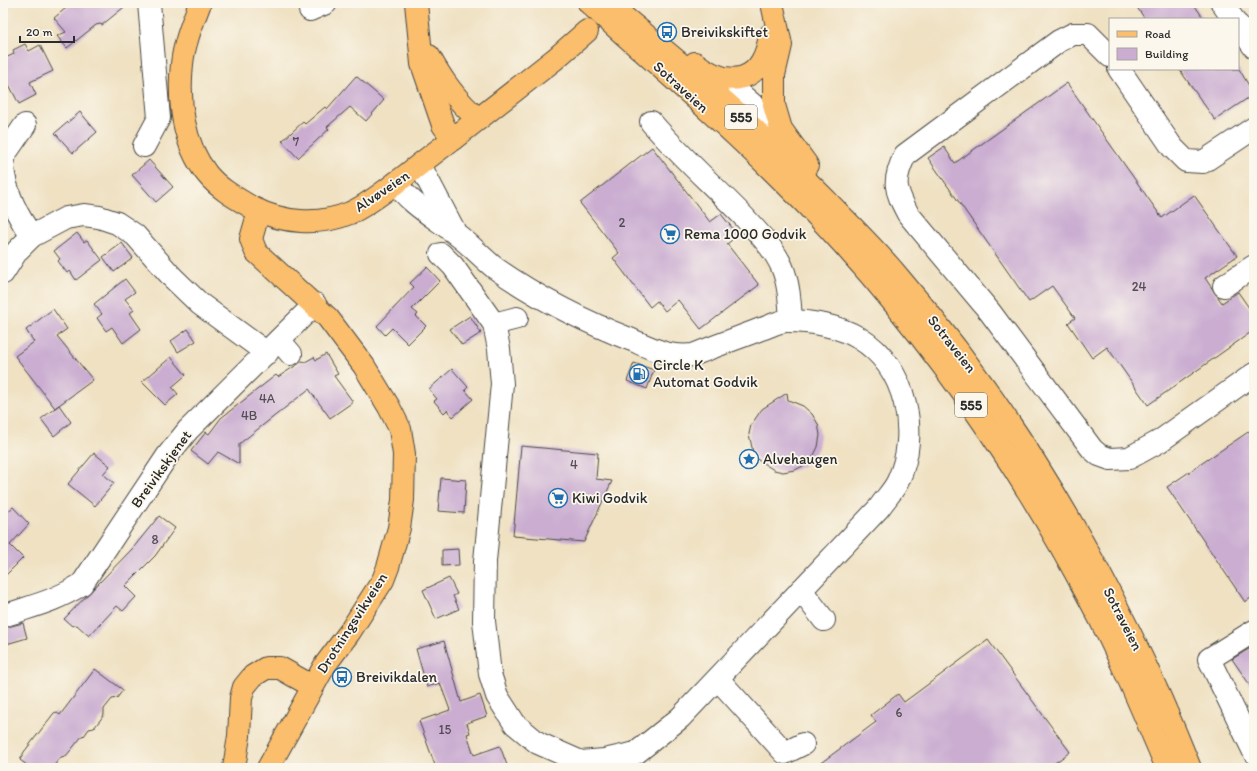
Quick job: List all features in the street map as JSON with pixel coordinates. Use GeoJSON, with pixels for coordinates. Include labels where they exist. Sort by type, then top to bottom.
{"type":"FeatureCollection","features":[{"type":"Feature","properties":{"kind":"main road","name":"Alvøveien"},"geometry":{"type":"LineString","coordinates":[[200,3],[192,25],[182,63],[181,103],[188,139],[194,152],[207,174],[228,194],[259,211],[283,219],[310,221],[323,220],[349,213],[373,201],[453,139],[587,31]]}},
{"type":"Feature","properties":{"kind":"main road","name":"555"},"geometry":{"type":"LineString","coordinates":[[575,3],[606,11]]}},
{"type":"Feature","properties":{"kind":"main road","name":"Sotraveien"},"geometry":{"type":"LineString","coordinates":[[589,3],[631,23],[733,109],[843,217],[895,273],[940,327],[986,388],[1042,472],[1110,591],[1138,649],[1190,768]]}},
{"type":"Feature","properties":{"kind":"main road"},"geometry":{"type":"LineString","coordinates":[[417,5],[422,64],[443,125],[453,139]]}},
{"type":"Feature","properties":{"kind":"main road","name":"555"},"geometry":{"type":"LineString","coordinates":[[631,23],[657,32],[711,75],[723,79],[733,79],[745,76],[756,70],[763,60],[768,49],[773,7]]}},
{"type":"Feature","properties":{"kind":"main road","name":"555"},"geometry":{"type":"LineString","coordinates":[[773,7],[781,44],[774,75],[774,106],[781,129],[796,152],[837,198],[843,217]]}},
{"type":"Feature","properties":{"kind":"main road","name":"Sotraveien"},"geometry":{"type":"LineString","coordinates":[[606,11],[811,209],[876,282],[957,385],[1027,490],[1090,600],[1119,658],[1167,768]]}},
{"type":"Feature","properties":{"kind":"main road"},"geometry":{"type":"LineString","coordinates":[[420,39],[443,81],[466,109],[478,119]]}},
{"type":"Feature","properties":{"kind":"main road","name":"Drotningsvikveien"},"geometry":{"type":"LineString","coordinates":[[259,211],[251,239],[256,252],[315,304],[328,318],[364,366],[389,407],[400,429],[404,454],[403,500],[398,528],[388,567],[383,580],[357,620],[324,665],[268,768]]}},
{"type":"Feature","properties":{"kind":"main road"},"geometry":{"type":"LineString","coordinates":[[234,768],[239,736],[241,698],[244,687],[253,676],[266,668],[280,668],[312,686]]}},
{"type":"Feature","properties":{"kind":"street"},"geometry":{"type":"LineString","coordinates":[[144,146],[159,118],[149,3]]}},
{"type":"Feature","properties":{"kind":"street"},"geometry":{"type":"LineString","coordinates":[[1222,3],[1232,18]]}},
{"type":"Feature","properties":{"kind":"street"},"geometry":{"type":"LineString","coordinates":[[1239,26],[1254,47]]}},
{"type":"Feature","properties":{"kind":"street"},"geometry":{"type":"LineString","coordinates":[[1109,55],[1088,34],[1073,34],[1059,41],[904,155],[896,172],[896,183],[899,196],[908,214],[990,312],[1092,449],[1099,455],[1110,459],[1129,458],[1160,441],[1254,374]]}},
{"type":"Feature","properties":{"kind":"street"},"geometry":{"type":"LineString","coordinates":[[1120,70],[1172,147],[1186,161],[1203,162],[1254,128]]}},
{"type":"Feature","properties":{"kind":"street","name":"555"},"geometry":{"type":"LineString","coordinates":[[723,79],[781,129]]}},
{"type":"Feature","properties":{"kind":"street"},"geometry":{"type":"LineString","coordinates":[[651,122],[672,147],[723,196],[764,239],[782,267],[790,301],[791,321]]}},
{"type":"Feature","properties":{"kind":"street"},"geometry":{"type":"LineString","coordinates":[[25,125],[5,154],[3,175],[14,206],[32,236]]}},
{"type":"Feature","properties":{"kind":"street"},"geometry":{"type":"LineString","coordinates":[[420,165],[457,234]]}},
{"type":"Feature","properties":{"kind":"street"},"geometry":{"type":"LineString","coordinates":[[396,183],[418,206],[457,234],[494,267],[552,304],[593,325],[678,357],[693,354],[784,321],[804,321],[844,330],[861,339],[881,357],[896,378],[906,402],[909,428],[906,458],[898,482],[879,508],[718,679],[669,728],[636,753],[604,760],[576,761],[538,743],[514,724],[497,696],[490,674],[484,621],[484,561],[502,384],[499,349],[494,324],[453,266],[441,254]]}},
{"type":"Feature","properties":{"kind":"street"},"geometry":{"type":"LineString","coordinates":[[3,273],[17,251],[32,236],[66,218],[84,215],[99,217],[117,223],[134,235],[173,278],[200,304],[279,349]]}},
{"type":"Feature","properties":{"kind":"street"},"geometry":{"type":"LineString","coordinates":[[1224,286],[1254,266]]}},
{"type":"Feature","properties":{"kind":"street","name":"Breivikskjenet"},"geometry":{"type":"LineString","coordinates":[[3,616],[48,603],[65,595],[82,584],[168,455],[188,430],[279,349],[315,304]]}},
{"type":"Feature","properties":{"kind":"street"},"geometry":{"type":"LineString","coordinates":[[494,324],[517,318]]}},
{"type":"Feature","properties":{"kind":"street"},"geometry":{"type":"LineString","coordinates":[[801,590],[824,620]]}},
{"type":"Feature","properties":{"kind":"street"},"geometry":{"type":"LineString","coordinates":[[1254,632],[1209,659],[1254,752]]}},
{"type":"Feature","properties":{"kind":"street"},"geometry":{"type":"LineString","coordinates":[[718,679],[785,753],[803,744]]}},
{"type":"Feature","properties":{"kind":"building"},"geometry":{"type":"Polygon","coordinates":[[[72,3],[129,3],[102,25],[96,25],[67,48],[57,36],[66,32],[54,18],[72,3]]]}},
{"type":"Feature","properties":{"kind":"building"},"geometry":{"type":"Polygon","coordinates":[[[1134,3],[1193,3],[1203,18],[1144,18],[1134,3]]]}},
{"type":"Feature","properties":{"kind":"building"},"geometry":{"type":"Polygon","coordinates":[[[25,44],[29,51],[40,45],[53,71],[30,82],[36,95],[19,104],[3,73],[3,59],[14,54],[13,50],[25,44]]]}},
{"type":"Feature","properties":{"kind":"building"},"geometry":{"type":"Polygon","coordinates":[[[1239,69],[1254,94],[1215,120],[1180,70],[1239,69]]]}},
{"type":"Feature","properties":{"kind":"building"},"geometry":{"type":"Polygon","coordinates":[[[356,76],[384,100],[366,121],[350,107],[327,127],[329,129],[298,158],[282,141],[303,122],[305,124],[325,107],[327,109],[356,76]]]}},
{"type":"Feature","properties":{"kind":"building"},"geometry":{"type":"Polygon","coordinates":[[[1067,83],[1162,218],[1194,195],[1237,256],[1205,278],[1222,303],[1238,292],[1254,315],[1254,330],[1148,405],[1107,347],[1092,358],[1068,323],[1075,318],[1052,286],[1029,302],[928,158],[944,147],[955,163],[1067,83]]]}},
{"type":"Feature","properties":{"kind":"building"},"geometry":{"type":"Polygon","coordinates":[[[80,112],[97,132],[73,153],[55,133],[80,112]]]}},
{"type":"Feature","properties":{"kind":"building"},"geometry":{"type":"Polygon","coordinates":[[[652,147],[710,222],[721,214],[738,235],[727,244],[759,285],[701,329],[678,300],[665,311],[657,301],[650,307],[613,258],[619,253],[580,203],[652,147]]]}},
{"type":"Feature","properties":{"kind":"building"},"geometry":{"type":"Polygon","coordinates":[[[149,160],[173,187],[156,202],[132,175],[149,160]]]}},
{"type":"Feature","properties":{"kind":"building"},"geometry":{"type":"Polygon","coordinates":[[[77,233],[84,242],[87,240],[102,260],[76,280],[70,271],[67,273],[58,261],[60,259],[54,251],[77,233]]]}},
{"type":"Feature","properties":{"kind":"building"},"geometry":{"type":"Polygon","coordinates":[[[122,243],[133,258],[114,272],[103,257],[122,243]]]}},
{"type":"Feature","properties":{"kind":"building"},"geometry":{"type":"Polygon","coordinates":[[[427,267],[440,281],[412,309],[418,314],[416,316],[426,326],[408,344],[392,328],[385,335],[377,326],[414,287],[410,283],[427,267]]]}},
{"type":"Feature","properties":{"kind":"building"},"geometry":{"type":"Polygon","coordinates":[[[125,279],[135,292],[125,299],[134,310],[130,313],[141,329],[123,343],[112,327],[106,331],[97,318],[102,314],[94,304],[125,279]]]}},
{"type":"Feature","properties":{"kind":"building"},"geometry":{"type":"Polygon","coordinates":[[[53,309],[67,329],[57,336],[93,380],[55,408],[15,356],[34,342],[26,330],[53,309]]]}},
{"type":"Feature","properties":{"kind":"building"},"geometry":{"type":"Polygon","coordinates":[[[470,316],[481,333],[462,345],[450,329],[470,316]]]}},
{"type":"Feature","properties":{"kind":"building"},"geometry":{"type":"Polygon","coordinates":[[[188,329],[196,341],[178,352],[171,341],[188,329]]]}},
{"type":"Feature","properties":{"kind":"building"},"geometry":{"type":"Polygon","coordinates":[[[326,354],[338,374],[334,376],[353,402],[330,418],[309,389],[239,444],[239,464],[218,452],[208,464],[191,451],[206,432],[209,434],[221,418],[276,375],[278,377],[303,361],[305,362],[314,357],[316,360],[326,354]]]}},
{"type":"Feature","properties":{"kind":"building"},"geometry":{"type":"Polygon","coordinates":[[[171,357],[186,375],[172,387],[178,394],[165,405],[142,382],[171,357]]]}},
{"type":"Feature","properties":{"kind":"building"},"geometry":{"type":"Polygon","coordinates":[[[634,363],[654,370],[647,389],[627,381],[634,363]]]}},
{"type":"Feature","properties":{"kind":"building"},"geometry":{"type":"Polygon","coordinates":[[[452,369],[468,387],[465,390],[473,399],[453,417],[447,410],[444,413],[434,401],[437,399],[429,389],[452,369]]]}},
{"type":"Feature","properties":{"kind":"building"},"geometry":{"type":"Polygon","coordinates":[[[787,393],[788,400],[803,406],[812,414],[818,424],[820,435],[818,447],[813,457],[805,465],[795,470],[783,472],[774,470],[758,460],[753,452],[749,434],[751,425],[762,409],[787,393]]]}},
{"type":"Feature","properties":{"kind":"building"},"geometry":{"type":"Polygon","coordinates":[[[59,405],[71,422],[54,436],[41,419],[59,405]]]}},
{"type":"Feature","properties":{"kind":"building"},"geometry":{"type":"Polygon","coordinates":[[[1254,428],[1254,596],[1245,602],[1167,487],[1254,428]]]}},
{"type":"Feature","properties":{"kind":"building"},"geometry":{"type":"Polygon","coordinates":[[[521,446],[598,453],[596,479],[612,481],[584,542],[513,536],[521,446]]]}},
{"type":"Feature","properties":{"kind":"building"},"geometry":{"type":"Polygon","coordinates":[[[94,453],[110,466],[103,474],[114,483],[95,506],[68,484],[94,453]]]}},
{"type":"Feature","properties":{"kind":"building"},"geometry":{"type":"Polygon","coordinates":[[[441,478],[466,480],[464,513],[438,511],[441,478]]]}},
{"type":"Feature","properties":{"kind":"building"},"geometry":{"type":"Polygon","coordinates":[[[13,507],[29,524],[10,545],[23,558],[3,578],[3,516],[13,507]]]}},
{"type":"Feature","properties":{"kind":"building"},"geometry":{"type":"Polygon","coordinates":[[[159,516],[175,528],[155,556],[125,586],[136,597],[123,611],[117,606],[89,636],[77,625],[72,626],[64,619],[133,548],[159,516]]]}},
{"type":"Feature","properties":{"kind":"building"},"geometry":{"type":"Polygon","coordinates":[[[458,549],[459,565],[442,566],[442,550],[458,549]]]}},
{"type":"Feature","properties":{"kind":"building"},"geometry":{"type":"Polygon","coordinates":[[[449,578],[457,594],[453,596],[459,609],[436,619],[423,590],[449,578]]]}},
{"type":"Feature","properties":{"kind":"building"},"geometry":{"type":"Polygon","coordinates":[[[23,623],[27,638],[3,645],[3,628],[23,623]]]}},
{"type":"Feature","properties":{"kind":"building"},"geometry":{"type":"Polygon","coordinates":[[[988,640],[1070,752],[1048,768],[814,768],[876,722],[871,715],[898,694],[904,702],[988,640]]]}},
{"type":"Feature","properties":{"kind":"building"},"geometry":{"type":"Polygon","coordinates":[[[444,641],[461,702],[480,695],[487,716],[467,723],[470,733],[467,734],[474,755],[500,746],[508,768],[436,768],[419,721],[450,710],[440,683],[427,687],[416,649],[444,641]]]}},
{"type":"Feature","properties":{"kind":"building"},"geometry":{"type":"Polygon","coordinates":[[[1254,646],[1254,691],[1232,659],[1254,646]]]}},
{"type":"Feature","properties":{"kind":"building"},"geometry":{"type":"Polygon","coordinates":[[[95,669],[123,690],[117,698],[112,699],[104,709],[104,715],[94,728],[89,729],[66,756],[61,757],[52,768],[31,768],[20,760],[24,752],[54,713],[56,712],[60,715],[95,669]]]}},
{"type":"Feature","properties":{"kind":"place","name":"Breivikskiftet"},"geometry":{"type":"Point","coordinates":[667,32]}},
{"type":"Feature","properties":{"kind":"place","name":"Rema 1000 Godvik"},"geometry":{"type":"Point","coordinates":[670,234]}},
{"type":"Feature","properties":{"kind":"place","name":"Circle K Automat Godvik"},"geometry":{"type":"Point","coordinates":[639,374]}},
{"type":"Feature","properties":{"kind":"place","name":"Alvehaugen"},"geometry":{"type":"Point","coordinates":[749,459]}},
{"type":"Feature","properties":{"kind":"place","name":"Kiwi Godvik"},"geometry":{"type":"Point","coordinates":[558,498]}},
{"type":"Feature","properties":{"kind":"place","name":"Breivikdalen"},"geometry":{"type":"Point","coordinates":[342,677]}}]}
